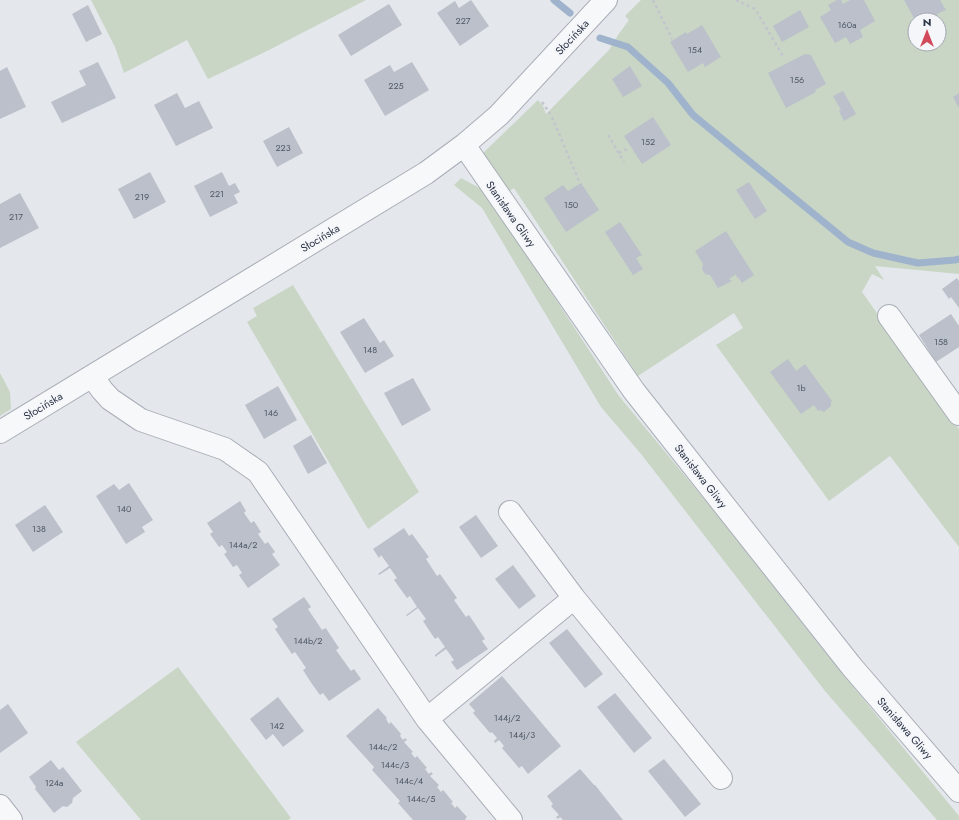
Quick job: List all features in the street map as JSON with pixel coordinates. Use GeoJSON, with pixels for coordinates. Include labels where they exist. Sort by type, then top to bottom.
{"type":"FeatureCollection","features":[{"type":"Feature","properties":{"kind":"street","name":"Słocińska"},"geometry":{"type":"LineString","coordinates":[[0,432],[426,173],[464,145],[499,115],[606,0]]}},
{"type":"Feature","properties":{"kind":"street","name":"Stanisława Gliwy"},"geometry":{"type":"LineString","coordinates":[[464,145],[634,392],[852,667],[959,791]]}},
{"type":"Feature","properties":{"kind":"street"},"geometry":{"type":"LineString","coordinates":[[889,316],[959,414]]}},
{"type":"Feature","properties":{"kind":"street"},"geometry":{"type":"LineString","coordinates":[[92,376],[110,399],[141,420],[225,449],[258,472],[427,719],[511,820]]}},
{"type":"Feature","properties":{"kind":"street"},"geometry":{"type":"LineString","coordinates":[[510,512],[574,598],[721,778]]}},
{"type":"Feature","properties":{"kind":"street"},"geometry":{"type":"LineString","coordinates":[[427,719],[574,598]]}},
{"type":"Feature","properties":{"kind":"street"},"geometry":{"type":"LineString","coordinates":[[0,806],[11,820]]}},
{"type":"Feature","properties":{"kind":"path"},"geometry":{"type":"LineString","coordinates":[[652,0],[672,39]]}},
{"type":"Feature","properties":{"kind":"path"},"geometry":{"type":"LineString","coordinates":[[736,0],[755,9],[783,56]]}},
{"type":"Feature","properties":{"kind":"path"},"geometry":{"type":"LineString","coordinates":[[538,96],[551,115],[579,181]]}},
{"type":"Feature","properties":{"kind":"path"},"geometry":{"type":"LineString","coordinates":[[608,134],[624,162]]}},
{"type":"Feature","properties":{"kind":"path"},"geometry":{"type":"LineString","coordinates":[[619,154],[626,149]]}},
{"type":"Feature","properties":{"kind":"green space"},"geometry":{"type":"Polygon","coordinates":[[[91,0],[366,0],[269,50],[208,79],[187,40],[124,73],[115,47],[91,0]]]}},
{"type":"Feature","properties":{"kind":"green space"},"geometry":{"type":"Polygon","coordinates":[[[641,0],[959,0],[959,274],[875,266],[884,280],[872,274],[862,292],[959,429],[959,547],[890,456],[829,501],[716,345],[743,328],[734,313],[638,376],[514,188],[508,192],[482,154],[538,100],[543,106],[546,114],[609,50],[629,20],[625,16],[641,0]]]}},
{"type":"Feature","properties":{"kind":"green space"},"geometry":{"type":"Polygon","coordinates":[[[461,178],[485,191],[619,396],[709,505],[824,651],[959,816],[959,820],[937,820],[825,691],[641,454],[601,407],[482,208],[454,185],[461,178]]]}},
{"type":"Feature","properties":{"kind":"green space"},"geometry":{"type":"Polygon","coordinates":[[[293,285],[419,492],[368,529],[247,322],[257,316],[253,308],[293,285]]]}},
{"type":"Feature","properties":{"kind":"green space"},"geometry":{"type":"Polygon","coordinates":[[[0,373],[10,392],[11,409],[0,416],[0,373]]]}},
{"type":"Feature","properties":{"kind":"green space"},"geometry":{"type":"Polygon","coordinates":[[[178,667],[291,818],[288,820],[141,820],[76,742],[178,667]]]}},
{"type":"Feature","properties":{"kind":"building"},"geometry":{"type":"Polygon","coordinates":[[[471,0],[489,26],[460,46],[437,13],[455,1],[459,8],[471,0]]]}},
{"type":"Feature","properties":{"kind":"building"},"geometry":{"type":"Polygon","coordinates":[[[837,0],[841,0],[843,4],[850,0],[864,0],[875,21],[860,30],[863,37],[850,44],[846,37],[835,43],[820,17],[831,10],[828,5],[837,0]]]}},
{"type":"Feature","properties":{"kind":"building"},"geometry":{"type":"Polygon","coordinates":[[[904,0],[940,0],[946,10],[942,12],[911,12],[904,0]]]}},
{"type":"Feature","properties":{"kind":"building"},"geometry":{"type":"Polygon","coordinates":[[[389,4],[402,25],[351,56],[338,35],[389,4]]]}},
{"type":"Feature","properties":{"kind":"building"},"geometry":{"type":"Polygon","coordinates":[[[88,5],[102,34],[86,42],[72,14],[88,5]]]}},
{"type":"Feature","properties":{"kind":"building"},"geometry":{"type":"Polygon","coordinates":[[[800,10],[809,27],[782,42],[773,26],[800,10]]]}},
{"type":"Feature","properties":{"kind":"building"},"geometry":{"type":"Polygon","coordinates":[[[702,25],[721,57],[705,67],[703,63],[688,72],[670,42],[686,32],[687,34],[702,25]]]}},
{"type":"Feature","properties":{"kind":"building"},"geometry":{"type":"Polygon","coordinates":[[[805,54],[811,55],[826,84],[815,90],[816,92],[786,108],[768,73],[805,54]]]}},
{"type":"Feature","properties":{"kind":"building"},"geometry":{"type":"Polygon","coordinates":[[[98,62],[116,98],[62,123],[51,102],[86,85],[79,71],[98,62]]]}},
{"type":"Feature","properties":{"kind":"building"},"geometry":{"type":"Polygon","coordinates":[[[412,62],[429,90],[385,116],[364,80],[390,65],[394,72],[412,62]]]}},
{"type":"Feature","properties":{"kind":"building"},"geometry":{"type":"Polygon","coordinates":[[[630,66],[642,86],[623,97],[612,79],[630,66]]]}},
{"type":"Feature","properties":{"kind":"building"},"geometry":{"type":"Polygon","coordinates":[[[7,67],[26,107],[0,119],[0,71],[7,67]]]}},
{"type":"Feature","properties":{"kind":"building"},"geometry":{"type":"Polygon","coordinates":[[[843,91],[856,114],[844,121],[839,111],[841,110],[833,96],[843,91]]]}},
{"type":"Feature","properties":{"kind":"building"},"geometry":{"type":"Polygon","coordinates":[[[177,93],[185,108],[199,101],[213,128],[176,146],[154,105],[177,93]]]}},
{"type":"Feature","properties":{"kind":"building"},"geometry":{"type":"Polygon","coordinates":[[[959,93],[959,108],[953,97],[959,93]]]}},
{"type":"Feature","properties":{"kind":"building"},"geometry":{"type":"Polygon","coordinates":[[[653,117],[671,145],[642,164],[624,136],[653,117]]]}},
{"type":"Feature","properties":{"kind":"building"},"geometry":{"type":"Polygon","coordinates":[[[289,127],[303,153],[277,167],[263,141],[289,127]]]}},
{"type":"Feature","properties":{"kind":"building"},"geometry":{"type":"Polygon","coordinates":[[[150,172],[166,202],[134,219],[118,189],[150,172]]]}},
{"type":"Feature","properties":{"kind":"building"},"geometry":{"type":"Polygon","coordinates":[[[222,172],[229,186],[235,183],[240,192],[234,195],[238,203],[210,217],[194,186],[222,172]]]}},
{"type":"Feature","properties":{"kind":"building"},"geometry":{"type":"Polygon","coordinates":[[[749,182],[767,211],[755,219],[736,190],[749,182]]]}},
{"type":"Feature","properties":{"kind":"building"},"geometry":{"type":"Polygon","coordinates":[[[581,183],[599,210],[566,232],[544,198],[563,185],[568,191],[581,183]]]}},
{"type":"Feature","properties":{"kind":"building"},"geometry":{"type":"Polygon","coordinates":[[[20,193],[39,228],[0,248],[0,204],[20,193]]]}},
{"type":"Feature","properties":{"kind":"building"},"geometry":{"type":"Polygon","coordinates":[[[620,222],[642,255],[636,258],[643,269],[633,275],[605,232],[620,222]]]}},
{"type":"Feature","properties":{"kind":"building"},"geometry":{"type":"Polygon","coordinates":[[[726,231],[754,275],[742,283],[738,277],[737,278],[736,274],[729,279],[732,281],[718,288],[710,275],[705,274],[702,269],[703,264],[695,251],[726,231]]]}},
{"type":"Feature","properties":{"kind":"building"},"geometry":{"type":"Polygon","coordinates":[[[957,278],[959,281],[959,308],[951,297],[949,299],[942,289],[957,278]]]}},
{"type":"Feature","properties":{"kind":"building"},"geometry":{"type":"Polygon","coordinates":[[[951,314],[959,326],[959,347],[936,362],[919,335],[951,314]]]}},
{"type":"Feature","properties":{"kind":"building"},"geometry":{"type":"Polygon","coordinates":[[[364,318],[380,343],[384,340],[394,356],[365,373],[340,332],[364,318]]]}},
{"type":"Feature","properties":{"kind":"building"},"geometry":{"type":"Polygon","coordinates":[[[788,359],[796,371],[805,364],[832,401],[831,406],[824,412],[820,410],[818,411],[814,405],[801,414],[770,372],[788,359]]]}},
{"type":"Feature","properties":{"kind":"building"},"geometry":{"type":"Polygon","coordinates":[[[413,378],[431,410],[402,426],[384,393],[413,378]]]}},
{"type":"Feature","properties":{"kind":"building"},"geometry":{"type":"Polygon","coordinates":[[[278,386],[297,420],[264,439],[245,405],[278,386]]]}},
{"type":"Feature","properties":{"kind":"building"},"geometry":{"type":"Polygon","coordinates":[[[311,435],[327,463],[308,474],[293,446],[311,435]]]}},
{"type":"Feature","properties":{"kind":"building"},"geometry":{"type":"Polygon","coordinates":[[[129,483],[153,520],[142,527],[145,532],[126,544],[96,496],[114,484],[119,490],[129,483]]]}},
{"type":"Feature","properties":{"kind":"building"},"geometry":{"type":"Polygon","coordinates":[[[240,501],[246,511],[244,513],[251,523],[254,521],[261,532],[258,534],[265,544],[268,542],[275,552],[272,554],[280,565],[248,588],[239,575],[242,573],[237,565],[233,567],[224,554],[227,552],[222,545],[219,547],[210,534],[213,532],[207,523],[240,501]]]}},
{"type":"Feature","properties":{"kind":"building"},"geometry":{"type":"Polygon","coordinates":[[[45,505],[63,532],[33,552],[15,525],[45,505]]]}},
{"type":"Feature","properties":{"kind":"building"},"geometry":{"type":"Polygon","coordinates":[[[476,515],[498,546],[481,558],[459,527],[476,515]]]}},
{"type":"Feature","properties":{"kind":"building"},"geometry":{"type":"Polygon","coordinates":[[[404,528],[409,536],[412,534],[429,557],[426,559],[437,576],[440,574],[457,598],[454,600],[466,617],[469,615],[485,639],[482,641],[488,649],[457,670],[451,662],[454,660],[446,649],[435,657],[435,655],[445,647],[438,637],[435,639],[423,621],[426,619],[418,608],[407,616],[406,615],[417,607],[410,596],[407,598],[394,580],[397,578],[390,568],[379,575],[378,574],[389,566],[381,555],[379,558],[373,549],[404,528]]]}},
{"type":"Feature","properties":{"kind":"building"},"geometry":{"type":"Polygon","coordinates":[[[513,565],[536,596],[519,609],[495,579],[513,565]]]}},
{"type":"Feature","properties":{"kind":"building"},"geometry":{"type":"Polygon","coordinates":[[[304,597],[311,607],[308,609],[322,630],[326,628],[339,648],[336,650],[351,671],[354,669],[361,679],[329,701],[323,693],[320,695],[312,684],[303,670],[306,668],[295,652],[292,654],[275,629],[278,627],[272,619],[304,597]]]}},
{"type":"Feature","properties":{"kind":"building"},"geometry":{"type":"Polygon","coordinates":[[[567,629],[603,674],[585,688],[549,643],[567,629]]]}},
{"type":"Feature","properties":{"kind":"building"},"geometry":{"type":"Polygon","coordinates":[[[502,676],[561,746],[528,774],[522,766],[519,768],[502,748],[504,746],[499,740],[495,743],[494,741],[497,738],[492,732],[490,733],[473,713],[475,711],[469,704],[502,676]]]}},
{"type":"Feature","properties":{"kind":"building"},"geometry":{"type":"Polygon","coordinates":[[[615,693],[652,738],[634,753],[597,707],[615,693]]]}},
{"type":"Feature","properties":{"kind":"building"},"geometry":{"type":"Polygon","coordinates":[[[278,697],[304,731],[283,747],[273,734],[266,740],[250,719],[278,697]]]}},
{"type":"Feature","properties":{"kind":"building"},"geometry":{"type":"Polygon","coordinates":[[[8,704],[28,733],[0,753],[0,710],[8,704]]]}},
{"type":"Feature","properties":{"kind":"building"},"geometry":{"type":"Polygon","coordinates":[[[378,708],[387,718],[386,719],[389,724],[391,722],[401,734],[400,736],[403,740],[405,738],[407,740],[404,742],[413,752],[411,753],[415,758],[417,756],[427,768],[425,769],[429,774],[431,772],[433,774],[430,776],[439,785],[437,787],[441,792],[443,790],[444,791],[453,802],[451,803],[455,808],[457,806],[467,817],[465,819],[466,820],[413,820],[398,803],[400,801],[372,770],[374,767],[346,736],[378,708]]]}},
{"type":"Feature","properties":{"kind":"building"},"geometry":{"type":"Polygon","coordinates":[[[664,759],[701,804],[685,817],[648,771],[664,759]]]}},
{"type":"Feature","properties":{"kind":"building"},"geometry":{"type":"Polygon","coordinates":[[[51,760],[59,770],[63,767],[82,791],[73,798],[72,803],[67,807],[63,806],[54,813],[35,789],[36,787],[29,777],[51,760]]]}},
{"type":"Feature","properties":{"kind":"building"},"geometry":{"type":"Polygon","coordinates":[[[580,769],[623,820],[563,820],[560,817],[558,819],[556,817],[559,815],[551,806],[553,804],[547,796],[580,769]]]}},
{"type":"Feature","properties":{"kind":"waterway"},"geometry":{"type":"LineString","coordinates":[[554,0],[570,13]]}},
{"type":"Feature","properties":{"kind":"waterway"},"geometry":{"type":"LineString","coordinates":[[600,38],[628,47],[668,83],[693,115],[848,242],[873,253],[918,263],[959,259]]}}]}
